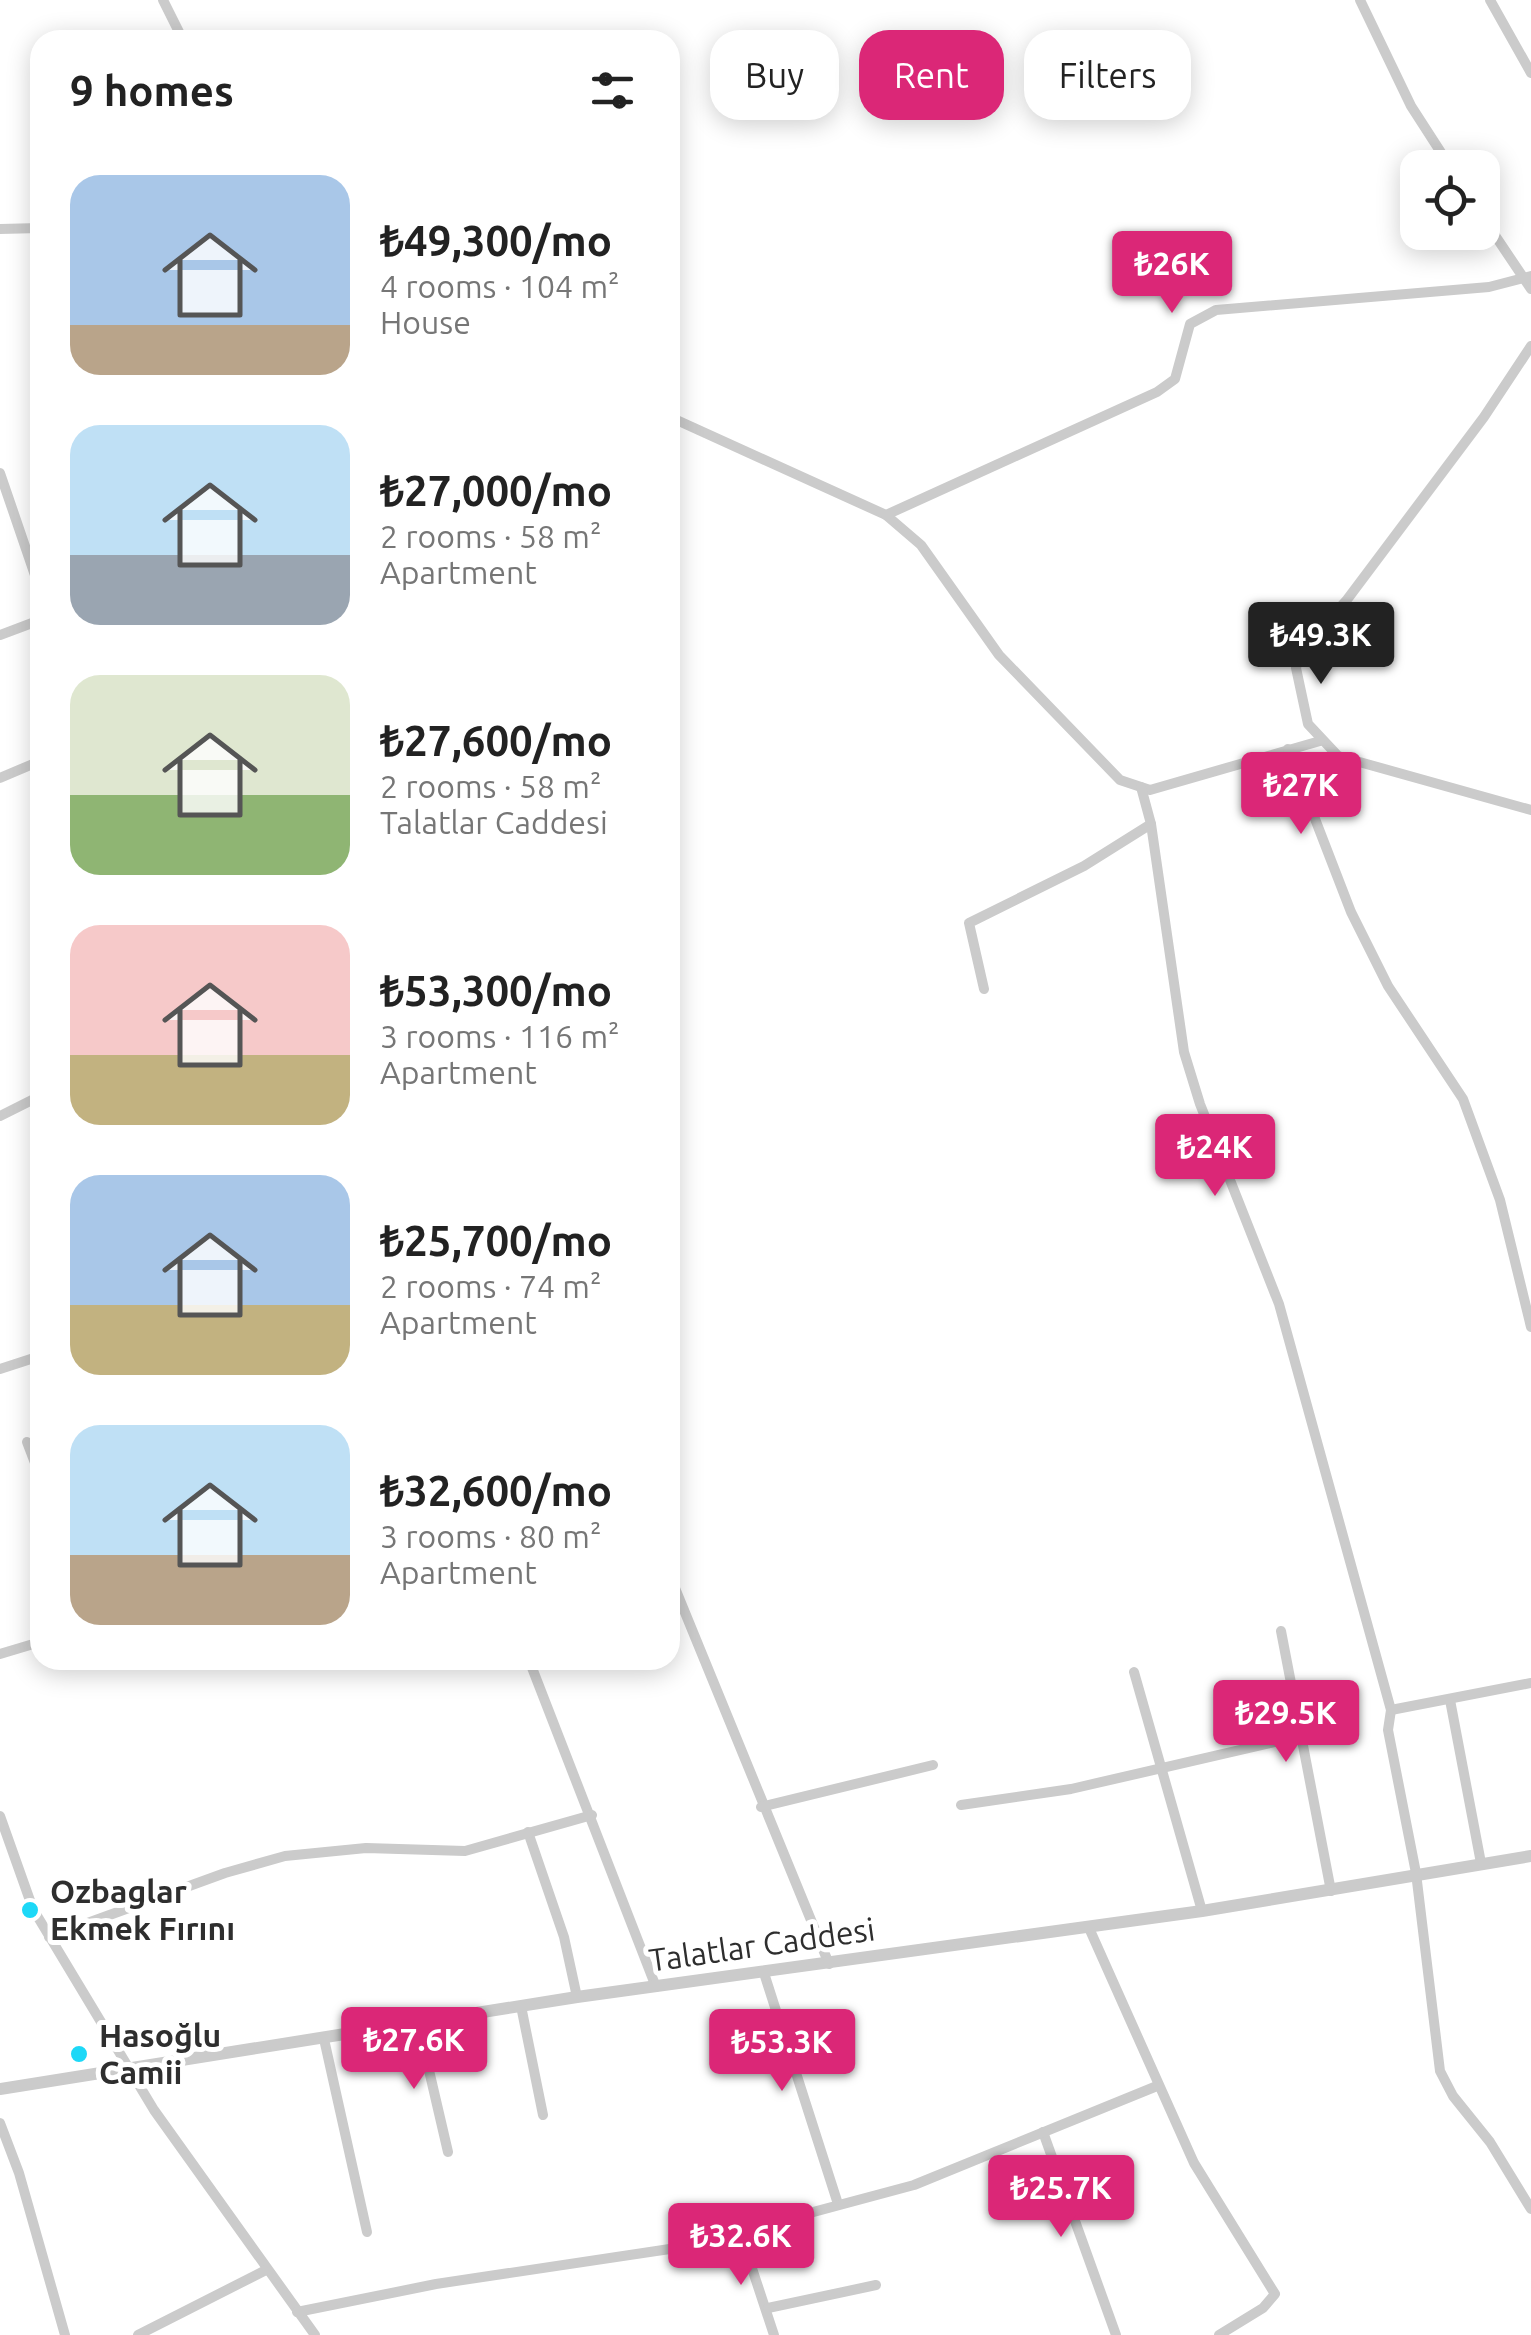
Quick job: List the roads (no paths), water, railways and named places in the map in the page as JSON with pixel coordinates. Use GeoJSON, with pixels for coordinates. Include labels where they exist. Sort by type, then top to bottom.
{"type":"FeatureCollection","features":[{"type":"Feature","properties":{"kind":"street"},"geometry":{"type":"LineString","coordinates":[[162,0],[178,30]]}},
{"type":"Feature","properties":{"kind":"street"},"geometry":{"type":"LineString","coordinates":[[1360,0],[1411,106],[1439,150]]}},
{"type":"Feature","properties":{"kind":"street"},"geometry":{"type":"LineString","coordinates":[[1490,0],[1531,73]]}},
{"type":"Feature","properties":{"kind":"street"},"geometry":{"type":"LineString","coordinates":[[0,228],[30,228]]}},
{"type":"Feature","properties":{"kind":"street"},"geometry":{"type":"LineString","coordinates":[[1500,240],[1527,277],[1531,289]]}},
{"type":"Feature","properties":{"kind":"street"},"geometry":{"type":"LineString","coordinates":[[886,515],[1157,392],[1175,379],[1190,324],[1216,310],[1489,287],[1527,277]]}},
{"type":"Feature","properties":{"kind":"street"},"geometry":{"type":"LineString","coordinates":[[1531,346],[1484,417],[1346,601],[1300,650],[1296,668],[1308,724],[1338,756],[1531,810]]}},
{"type":"Feature","properties":{"kind":"street"},"geometry":{"type":"LineString","coordinates":[[680,421],[886,515],[921,545],[999,655],[1120,780],[1150,790],[1320,741]]}},
{"type":"Feature","properties":{"kind":"street"},"geometry":{"type":"LineString","coordinates":[[0,473],[3,495],[30,564]]}},
{"type":"Feature","properties":{"kind":"street"},"geometry":{"type":"LineString","coordinates":[[0,635],[30,624]]}},
{"type":"Feature","properties":{"kind":"street"},"geometry":{"type":"LineString","coordinates":[[1288,749],[1352,912],[1388,986],[1463,1100],[1500,1200],[1531,1327]]}},
{"type":"Feature","properties":{"kind":"street"},"geometry":{"type":"LineString","coordinates":[[0,778],[30,765]]}},
{"type":"Feature","properties":{"kind":"street"},"geometry":{"type":"LineString","coordinates":[[1141,787],[1184,1052],[1200,1104],[1279,1304],[1392,1710],[1388,1730],[1416,1873],[1440,2071],[1452,2096],[1490,2142],[1531,2210]]}},
{"type":"Feature","properties":{"kind":"street"},"geometry":{"type":"LineString","coordinates":[[984,989],[969,923],[1084,866],[1150,824]]}},
{"type":"Feature","properties":{"kind":"street"},"geometry":{"type":"LineString","coordinates":[[0,1116],[30,1101]]}},
{"type":"Feature","properties":{"kind":"street"},"geometry":{"type":"LineString","coordinates":[[0,1370],[30,1360]]}},
{"type":"Feature","properties":{"kind":"street"},"geometry":{"type":"LineString","coordinates":[[27,1442],[30,1450]]}},
{"type":"Feature","properties":{"kind":"street"},"geometry":{"type":"LineString","coordinates":[[680,1601],[829,1964]]}},
{"type":"Feature","properties":{"kind":"street"},"geometry":{"type":"LineString","coordinates":[[1280,1632],[1331,1890]]}},
{"type":"Feature","properties":{"kind":"street"},"geometry":{"type":"LineString","coordinates":[[0,1654],[30,1645]]}},
{"type":"Feature","properties":{"kind":"street"},"geometry":{"type":"LineString","coordinates":[[533,1670],[656,1987]]}},
{"type":"Feature","properties":{"kind":"street"},"geometry":{"type":"LineString","coordinates":[[1134,1672],[1202,1911]]}},
{"type":"Feature","properties":{"kind":"street"},"geometry":{"type":"LineString","coordinates":[[1392,1710],[1531,1683]]}},
{"type":"Feature","properties":{"kind":"street"},"geometry":{"type":"LineString","coordinates":[[1450,1700],[1481,1863]]}},
{"type":"Feature","properties":{"kind":"street"},"geometry":{"type":"LineString","coordinates":[[961,1805],[1162,1770],[1301,1736]]}},
{"type":"Feature","properties":{"kind":"street"},"geometry":{"type":"LineString","coordinates":[[762,1807],[933,1765]]}},
{"type":"Feature","properties":{"kind":"street"},"geometry":{"type":"LineString","coordinates":[[50,1937],[225,1872],[285,1856],[366,1848],[464,1851],[592,1815]]}},
{"type":"Feature","properties":{"kind":"street"},"geometry":{"type":"LineString","coordinates":[[0,1816],[34,1910],[154,2110],[315,2335]]}},
{"type":"Feature","properties":{"kind":"street"},"geometry":{"type":"LineString","coordinates":[[528,1832],[564,1937],[577,1997]]}},
{"type":"Feature","properties":{"kind":"street","name":"Talatlar Caddesi"},"geometry":{"type":"LineString","coordinates":[[0,2088],[324,2040],[577,1997],[1202,1911],[1531,1856]]}},
{"type":"Feature","properties":{"kind":"street"},"geometry":{"type":"LineString","coordinates":[[1089,1928],[1156,2086],[1194,2163],[1275,2294],[1263,2308],[1219,2335]]}},
{"type":"Feature","properties":{"kind":"street"},"geometry":{"type":"LineString","coordinates":[[764,1973],[838,2204]]}},
{"type":"Feature","properties":{"kind":"street"},"geometry":{"type":"LineString","coordinates":[[521,2006],[544,2114]]}},
{"type":"Feature","properties":{"kind":"street"},"geometry":{"type":"LineString","coordinates":[[418,2024],[448,2152]]}},
{"type":"Feature","properties":{"kind":"street"},"geometry":{"type":"LineString","coordinates":[[324,2040],[368,2232]]}},
{"type":"Feature","properties":{"kind":"street"},"geometry":{"type":"LineString","coordinates":[[297,2312],[436,2284],[684,2248],[914,2185],[1156,2086]]}},
{"type":"Feature","properties":{"kind":"street"},"geometry":{"type":"LineString","coordinates":[[0,2123],[20,2173],[66,2335]]}},
{"type":"Feature","properties":{"kind":"street"},"geometry":{"type":"LineString","coordinates":[[1043,2132],[1116,2335]]}},
{"type":"Feature","properties":{"kind":"street"},"geometry":{"type":"LineString","coordinates":[[740,2232],[774,2335]]}},
{"type":"Feature","properties":{"kind":"street"},"geometry":{"type":"LineString","coordinates":[[138,2335],[266,2270]]}},
{"type":"Feature","properties":{"kind":"street"},"geometry":{"type":"LineString","coordinates":[[768,2308],[876,2285]]}},
{"type":"Feature","properties":{"kind":"place","name":"Ozbaglar Ekmek Fırını"},"geometry":{"type":"Point","coordinates":[30,1910]}},
{"type":"Feature","properties":{"kind":"place","name":"Hasoğlu Camii"},"geometry":{"type":"Point","coordinates":[79,2054]}}]}
